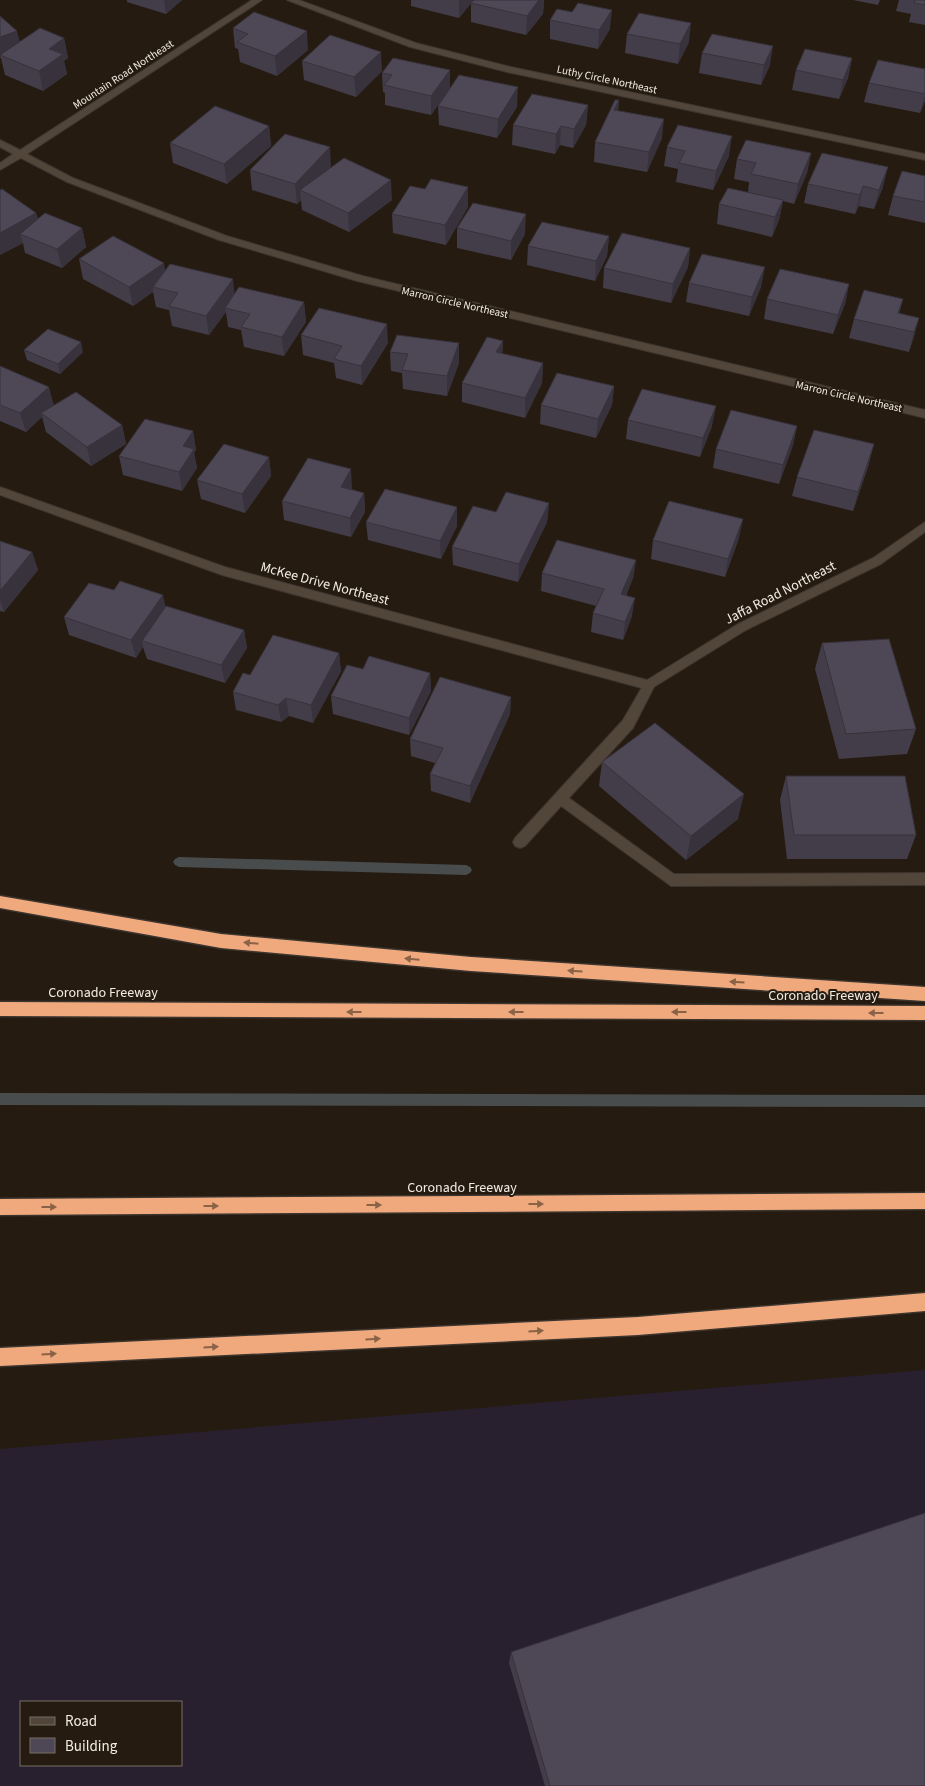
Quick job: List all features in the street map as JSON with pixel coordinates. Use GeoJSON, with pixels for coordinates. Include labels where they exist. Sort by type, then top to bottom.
{"type":"FeatureCollection","features":[{"type":"Feature","properties":{"kind":"highway"},"geometry":{"type":"LineString","coordinates":[[0,902],[221,941],[471,964],[925,994]]}},
{"type":"Feature","properties":{"kind":"highway","name":"Coronado Freeway"},"geometry":{"type":"LineString","coordinates":[[0,1009],[925,1013]]}},
{"type":"Feature","properties":{"kind":"highway","name":"Coronado Freeway"},"geometry":{"type":"LineString","coordinates":[[0,1207],[925,1202]]}},
{"type":"Feature","properties":{"kind":"highway"},"geometry":{"type":"LineString","coordinates":[[0,1357],[638,1326],[925,1302]]}},
{"type":"Feature","properties":{"kind":"street","name":"Mountain Road Northeast"},"geometry":{"type":"LineString","coordinates":[[0,167],[258,0]]}},
{"type":"Feature","properties":{"kind":"street","name":"Luthy Circle Northeast"},"geometry":{"type":"LineString","coordinates":[[291,0],[413,45],[510,70],[925,157]]}},
{"type":"Feature","properties":{"kind":"street","name":"Marron Circle Northeast"},"geometry":{"type":"LineString","coordinates":[[0,143],[70,180],[223,238],[352,277],[925,414]]}},
{"type":"Feature","properties":{"kind":"street","name":"McKee Drive Northeast"},"geometry":{"type":"LineString","coordinates":[[0,490],[222,571],[649,685]]}},
{"type":"Feature","properties":{"kind":"street","name":"Jaffa Road Northeast"},"geometry":{"type":"LineString","coordinates":[[649,685],[742,627],[877,561],[925,526]]}},
{"type":"Feature","properties":{"kind":"street"},"geometry":{"type":"LineString","coordinates":[[520,842],[628,724],[649,685]]}},
{"type":"Feature","properties":{"kind":"street"},"geometry":{"type":"LineString","coordinates":[[560,798],[671,880],[925,878]]}},
{"type":"Feature","properties":{"kind":"shaded area"},"geometry":{"type":"Polygon","coordinates":[[[925,1370],[925,1786],[0,1786],[0,1449],[925,1370]]]}},
{"type":"Feature","properties":{"kind":"building"},"geometry":{"type":"Polygon","coordinates":[[[474,0],[539,0],[527,16],[471,3],[474,0]]]}},
{"type":"Feature","properties":{"kind":"building"},"geometry":{"type":"Polygon","coordinates":[[[915,0],[925,0],[925,5],[914,3],[915,0]]]}},
{"type":"Feature","properties":{"kind":"building"},"geometry":{"type":"Polygon","coordinates":[[[578,3],[612,10],[599,30],[550,20],[557,9],[572,12],[578,3]]]}},
{"type":"Feature","properties":{"kind":"building"},"geometry":{"type":"Polygon","coordinates":[[[254,12],[307,31],[275,56],[237,42],[248,34],[233,28],[254,12]]]}},
{"type":"Feature","properties":{"kind":"building"},"geometry":{"type":"Polygon","coordinates":[[[639,13],[691,23],[680,44],[627,34],[639,13]]]}},
{"type":"Feature","properties":{"kind":"building"},"geometry":{"type":"Polygon","coordinates":[[[0,16],[17,31],[0,37],[0,16]]]}},
{"type":"Feature","properties":{"kind":"building"},"geometry":{"type":"Polygon","coordinates":[[[40,28],[64,38],[49,49],[63,54],[39,71],[0,55],[40,28]]]}},
{"type":"Feature","properties":{"kind":"building"},"geometry":{"type":"Polygon","coordinates":[[[712,34],[773,46],[764,65],[702,53],[712,34]]]}},
{"type":"Feature","properties":{"kind":"building"},"geometry":{"type":"Polygon","coordinates":[[[330,35],[381,52],[354,77],[302,61],[330,35]]]}},
{"type":"Feature","properties":{"kind":"building"},"geometry":{"type":"Polygon","coordinates":[[[805,49],[852,58],[843,80],[796,70],[805,49]]]}},
{"type":"Feature","properties":{"kind":"building"},"geometry":{"type":"Polygon","coordinates":[[[393,58],[450,70],[431,96],[384,85],[392,75],[382,73],[393,58]]]}},
{"type":"Feature","properties":{"kind":"building"},"geometry":{"type":"Polygon","coordinates":[[[878,60],[925,69],[925,94],[869,83],[878,60]]]}},
{"type":"Feature","properties":{"kind":"building"},"geometry":{"type":"Polygon","coordinates":[[[459,75],[518,87],[498,119],[438,106],[459,75]]]}},
{"type":"Feature","properties":{"kind":"building"},"geometry":{"type":"Polygon","coordinates":[[[532,94],[588,105],[574,129],[561,126],[556,134],[513,125],[532,94]]]}},
{"type":"Feature","properties":{"kind":"building"},"geometry":{"type":"Polygon","coordinates":[[[615,100],[619,100],[614,110],[664,119],[649,152],[595,142],[615,100]]]}},
{"type":"Feature","properties":{"kind":"building"},"geometry":{"type":"Polygon","coordinates":[[[215,106],[269,126],[224,164],[170,143],[215,106]]]}},
{"type":"Feature","properties":{"kind":"building"},"geometry":{"type":"Polygon","coordinates":[[[678,125],[732,136],[716,171],[679,163],[685,151],[667,147],[678,125]]]}},
{"type":"Feature","properties":{"kind":"building"},"geometry":{"type":"Polygon","coordinates":[[[285,134],[330,147],[295,184],[250,170],[285,134]]]}},
{"type":"Feature","properties":{"kind":"building"},"geometry":{"type":"Polygon","coordinates":[[[746,140],[811,153],[798,184],[751,174],[756,163],[737,159],[746,140]]]}},
{"type":"Feature","properties":{"kind":"building"},"geometry":{"type":"Polygon","coordinates":[[[822,153],[888,167],[879,190],[863,186],[860,195],[808,184],[822,153]]]}},
{"type":"Feature","properties":{"kind":"building"},"geometry":{"type":"Polygon","coordinates":[[[344,158],[391,180],[348,213],[300,190],[344,158]]]}},
{"type":"Feature","properties":{"kind":"building"},"geometry":{"type":"Polygon","coordinates":[[[902,171],[925,176],[925,202],[893,196],[902,171]]]}},
{"type":"Feature","properties":{"kind":"building"},"geometry":{"type":"Polygon","coordinates":[[[431,179],[468,187],[445,225],[392,214],[410,186],[425,189],[431,179]]]}},
{"type":"Feature","properties":{"kind":"building"},"geometry":{"type":"Polygon","coordinates":[[[728,188],[783,200],[775,217],[719,204],[728,188]]]}},
{"type":"Feature","properties":{"kind":"building"},"geometry":{"type":"Polygon","coordinates":[[[2,189],[36,213],[0,233],[0,190],[2,189]]]}},
{"type":"Feature","properties":{"kind":"building"},"geometry":{"type":"Polygon","coordinates":[[[473,203],[526,214],[511,241],[457,228],[473,203]]]}},
{"type":"Feature","properties":{"kind":"building"},"geometry":{"type":"Polygon","coordinates":[[[45,213],[82,228],[57,249],[20,234],[45,213]]]}},
{"type":"Feature","properties":{"kind":"building"},"geometry":{"type":"Polygon","coordinates":[[[542,222],[609,236],[596,261],[528,246],[542,222]]]}},
{"type":"Feature","properties":{"kind":"building"},"geometry":{"type":"Polygon","coordinates":[[[622,233],[690,248],[673,284],[604,268],[622,233]]]}},
{"type":"Feature","properties":{"kind":"building"},"geometry":{"type":"Polygon","coordinates":[[[113,236],[164,263],[129,287],[79,259],[113,236]]]}},
{"type":"Feature","properties":{"kind":"building"},"geometry":{"type":"Polygon","coordinates":[[[702,254],[765,267],[752,297],[689,283],[702,254]]]}},
{"type":"Feature","properties":{"kind":"building"},"geometry":{"type":"Polygon","coordinates":[[[170,264],[233,279],[206,316],[169,306],[178,293],[153,287],[170,264]]]}},
{"type":"Feature","properties":{"kind":"building"},"geometry":{"type":"Polygon","coordinates":[[[780,269],[849,284],[838,315],[767,299],[780,269]]]}},
{"type":"Feature","properties":{"kind":"building"},"geometry":{"type":"Polygon","coordinates":[[[239,287],[304,302],[282,337],[241,327],[250,314],[225,308],[239,287]]]}},
{"type":"Feature","properties":{"kind":"building"},"geometry":{"type":"Polygon","coordinates":[[[864,290],[903,299],[898,313],[919,318],[914,332],[854,319],[864,290]]]}},
{"type":"Feature","properties":{"kind":"building"},"geometry":{"type":"Polygon","coordinates":[[[319,308],[387,324],[361,366],[334,359],[342,346],[301,335],[319,308]]]}},
{"type":"Feature","properties":{"kind":"building"},"geometry":{"type":"Polygon","coordinates":[[[48,329],[81,342],[58,364],[24,350],[48,329]]]}},
{"type":"Feature","properties":{"kind":"building"},"geometry":{"type":"Polygon","coordinates":[[[397,335],[459,343],[447,376],[402,370],[408,354],[390,352],[397,335]]]}},
{"type":"Feature","properties":{"kind":"building"},"geometry":{"type":"Polygon","coordinates":[[[487,337],[503,341],[496,352],[543,363],[525,398],[462,383],[487,337]]]}},
{"type":"Feature","properties":{"kind":"building"},"geometry":{"type":"Polygon","coordinates":[[[0,366],[49,387],[20,413],[0,405],[0,366]]]}},
{"type":"Feature","properties":{"kind":"building"},"geometry":{"type":"Polygon","coordinates":[[[557,373],[614,386],[598,419],[541,405],[557,373]]]}},
{"type":"Feature","properties":{"kind":"building"},"geometry":{"type":"Polygon","coordinates":[[[642,389],[716,406],[703,438],[628,420],[642,389]]]}},
{"type":"Feature","properties":{"kind":"building"},"geometry":{"type":"Polygon","coordinates":[[[76,392],[122,425],[87,447],[41,413],[76,392]]]}},
{"type":"Feature","properties":{"kind":"building"},"geometry":{"type":"Polygon","coordinates":[[[731,410],[797,426],[783,465],[716,449],[731,410]]]}},
{"type":"Feature","properties":{"kind":"building"},"geometry":{"type":"Polygon","coordinates":[[[145,419],[193,431],[183,446],[194,449],[179,472],[119,456],[145,419]]]}},
{"type":"Feature","properties":{"kind":"building"},"geometry":{"type":"Polygon","coordinates":[[[814,430],[874,444],[858,492],[797,477],[814,430]]]}},
{"type":"Feature","properties":{"kind":"building"},"geometry":{"type":"Polygon","coordinates":[[[224,444],[269,457],[242,494],[197,480],[224,444]]]}},
{"type":"Feature","properties":{"kind":"building"},"geometry":{"type":"Polygon","coordinates":[[[308,458],[351,469],[341,487],[364,493],[350,518],[282,501],[308,458]]]}},
{"type":"Feature","properties":{"kind":"building"},"geometry":{"type":"Polygon","coordinates":[[[385,489],[457,507],[440,541],[366,522],[385,489]]]}},
{"type":"Feature","properties":{"kind":"building"},"geometry":{"type":"Polygon","coordinates":[[[506,492],[549,503],[519,564],[452,547],[473,506],[496,512],[506,492]]]}},
{"type":"Feature","properties":{"kind":"building"},"geometry":{"type":"Polygon","coordinates":[[[669,501],[743,519],[728,559],[653,540],[669,501]]]}},
{"type":"Feature","properties":{"kind":"building"},"geometry":{"type":"Polygon","coordinates":[[[557,540],[636,560],[621,594],[635,598],[625,622],[593,613],[604,589],[542,573],[557,540]]]}},
{"type":"Feature","properties":{"kind":"building"},"geometry":{"type":"Polygon","coordinates":[[[0,541],[32,552],[0,591],[0,541]]]}},
{"type":"Feature","properties":{"kind":"building"},"geometry":{"type":"Polygon","coordinates":[[[120,581],[163,595],[131,640],[64,617],[89,583],[114,590],[120,581]]]}},
{"type":"Feature","properties":{"kind":"building"},"geometry":{"type":"Polygon","coordinates":[[[166,606],[244,630],[221,665],[142,641],[166,606]]]}},
{"type":"Feature","properties":{"kind":"building"},"geometry":{"type":"Polygon","coordinates":[[[273,635],[339,653],[311,705],[286,698],[278,705],[233,692],[243,673],[250,675],[273,635]]]}},
{"type":"Feature","properties":{"kind":"building"},"geometry":{"type":"Polygon","coordinates":[[[889,639],[916,729],[846,734],[822,643],[889,639]]]}},
{"type":"Feature","properties":{"kind":"building"},"geometry":{"type":"Polygon","coordinates":[[[369,656],[430,673],[409,718],[331,696],[347,665],[363,669],[369,656]]]}},
{"type":"Feature","properties":{"kind":"building"},"geometry":{"type":"Polygon","coordinates":[[[440,677],[511,697],[470,786],[430,774],[443,748],[410,739],[440,677]]]}},
{"type":"Feature","properties":{"kind":"building"},"geometry":{"type":"Polygon","coordinates":[[[655,723],[744,794],[691,836],[602,762],[655,723]]]}},
{"type":"Feature","properties":{"kind":"building"},"geometry":{"type":"Polygon","coordinates":[[[786,776],[905,776],[916,835],[794,835],[786,776]]]}},
{"type":"Feature","properties":{"kind":"building"},"geometry":{"type":"Polygon","coordinates":[[[925,1513],[925,1786],[550,1786],[511,1652],[925,1513]]]}},
{"type":"Feature","properties":{"kind":"waterway"},"geometry":{"type":"LineString","coordinates":[[179,862],[466,870]]}},
{"type":"Feature","properties":{"kind":"waterway"},"geometry":{"type":"LineString","coordinates":[[0,1099],[925,1101]]}}]}
